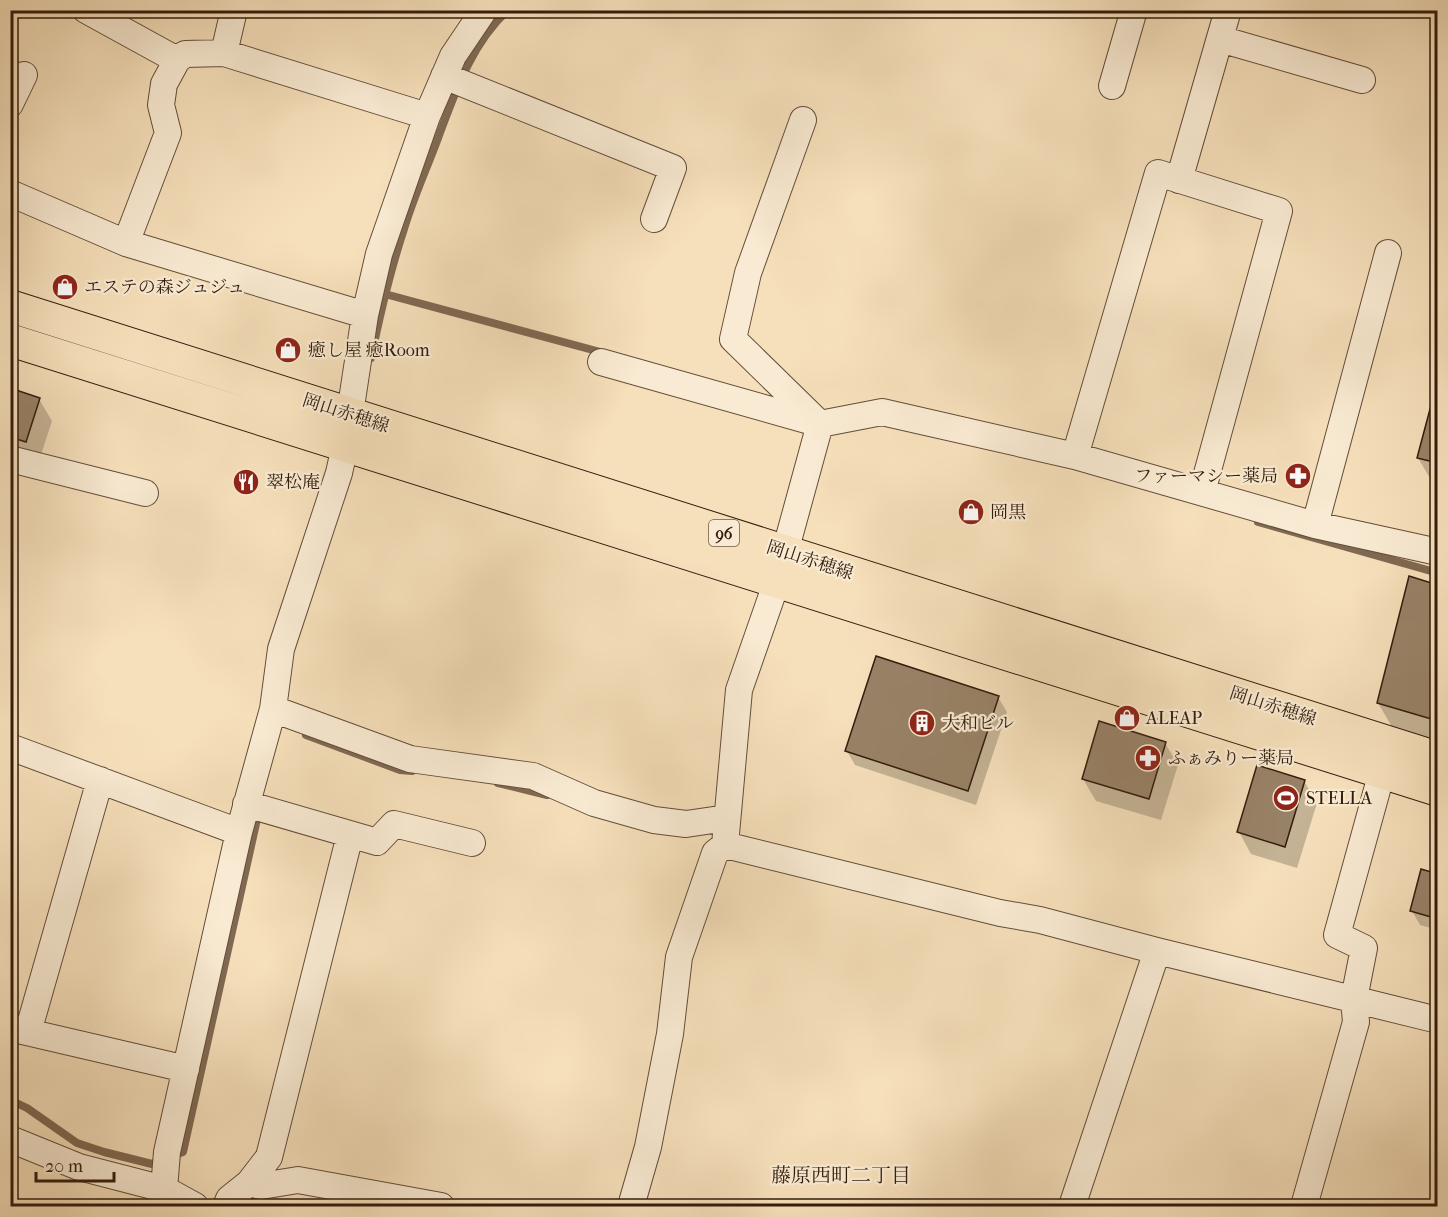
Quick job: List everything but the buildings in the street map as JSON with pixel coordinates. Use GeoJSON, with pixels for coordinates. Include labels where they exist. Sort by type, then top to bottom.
{"type":"FeatureCollection","features":[{"type":"Feature","properties":{"kind":"main road","name":"岡山赤穂線"},"geometry":{"type":"LineString","coordinates":[[10,306],[350,414],[781,567],[1437,790]]}},
{"type":"Feature","properties":{"kind":"main road","name":"岡山赤穂線"},"geometry":{"type":"LineString","coordinates":[[10,340],[345,446],[781,567],[1437,758]]}},
{"type":"Feature","properties":{"kind":"street"},"geometry":{"type":"LineString","coordinates":[[86,10],[177,60]]}},
{"type":"Feature","properties":{"kind":"street"},"geometry":{"type":"LineString","coordinates":[[224,53],[234,10]]}},
{"type":"Feature","properties":{"kind":"street"},"geometry":{"type":"LineString","coordinates":[[164,1180],[186,1069],[239,832],[273,709],[281,649],[339,473],[365,315],[380,254],[427,116],[455,80],[453,56],[484,10]]}},
{"type":"Feature","properties":{"kind":"street"},"geometry":{"type":"LineString","coordinates":[[1112,86],[1134,10]]}},
{"type":"Feature","properties":{"kind":"street"},"geometry":{"type":"LineString","coordinates":[[1179,180],[1228,10]]}},
{"type":"Feature","properties":{"kind":"street"},"geometry":{"type":"LineString","coordinates":[[1220,39],[1362,80]]}},
{"type":"Feature","properties":{"kind":"street"},"geometry":{"type":"LineString","coordinates":[[126,243],[168,133],[161,105],[164,84],[177,60],[185,54],[224,53],[427,116]]}},
{"type":"Feature","properties":{"kind":"street"},"geometry":{"type":"LineString","coordinates":[[10,104],[24,75]]}},
{"type":"Feature","properties":{"kind":"street"},"geometry":{"type":"LineString","coordinates":[[455,80],[674,168],[654,219]]}},
{"type":"Feature","properties":{"kind":"street"},"geometry":{"type":"LineString","coordinates":[[802,120],[748,273],[733,339],[820,424]]}},
{"type":"Feature","properties":{"kind":"street"},"geometry":{"type":"LineString","coordinates":[[1075,456],[1158,173],[1279,211],[1202,492]]}},
{"type":"Feature","properties":{"kind":"street"},"geometry":{"type":"LineString","coordinates":[[10,193],[126,243],[365,315]]}},
{"type":"Feature","properties":{"kind":"street"},"geometry":{"type":"LineString","coordinates":[[1316,525],[1388,253]]}},
{"type":"Feature","properties":{"kind":"street"},"geometry":{"type":"LineString","coordinates":[[601,362],[820,424],[882,412],[1075,456],[1316,525],[1437,552]]}},
{"type":"Feature","properties":{"kind":"street"},"geometry":{"type":"LineString","coordinates":[[632,1206],[648,1147],[670,1034],[679,957],[715,853],[724,844],[739,690],[781,567],[820,424]]}},
{"type":"Feature","properties":{"kind":"street"},"geometry":{"type":"LineString","coordinates":[[10,459],[145,493]]}},
{"type":"Feature","properties":{"kind":"street"},"geometry":{"type":"LineString","coordinates":[[273,709],[410,759],[533,776],[594,803],[654,820],[686,824],[727,818]]}},
{"type":"Feature","properties":{"kind":"street"},"geometry":{"type":"LineString","coordinates":[[10,747],[239,832]]}},
{"type":"Feature","properties":{"kind":"street"},"geometry":{"type":"LineString","coordinates":[[1304,1206],[1356,1022],[1354,999],[1364,948],[1337,935],[1382,772]]}},
{"type":"Feature","properties":{"kind":"street"},"geometry":{"type":"LineString","coordinates":[[100,780],[19,1030],[186,1069]]}},
{"type":"Feature","properties":{"kind":"street"},"geometry":{"type":"LineString","coordinates":[[246,804],[377,842],[394,824],[472,843]]}},
{"type":"Feature","properties":{"kind":"street"},"geometry":{"type":"LineString","coordinates":[[226,1206],[229,1199],[249,1183],[269,1157],[350,835]]}},
{"type":"Feature","properties":{"kind":"street"},"geometry":{"type":"LineString","coordinates":[[724,844],[1000,913],[1040,920],[1437,1020]]}},
{"type":"Feature","properties":{"kind":"street"},"geometry":{"type":"LineString","coordinates":[[1072,1206],[1157,951]]}},
{"type":"Feature","properties":{"kind":"street"},"geometry":{"type":"LineString","coordinates":[[10,1139],[79,1167],[164,1180],[195,1206]]}},
{"type":"Feature","properties":{"kind":"street"},"geometry":{"type":"LineString","coordinates":[[249,1183],[261,1186],[297,1180],[441,1206]]}},
{"type":"Feature","properties":{"kind":"waterway"},"geometry":{"type":"LineString","coordinates":[[371,358],[399,245],[451,104],[474,54],[495,23],[508,10]]}},
{"type":"Feature","properties":{"kind":"waterway"},"geometry":{"type":"LineString","coordinates":[[385,294],[604,353]]}},
{"type":"Feature","properties":{"kind":"waterway"},"geometry":{"type":"LineString","coordinates":[[1258,522],[1438,573]]}},
{"type":"Feature","properties":{"kind":"waterway"},"geometry":{"type":"LineString","coordinates":[[306,735],[400,770],[412,771]]}},
{"type":"Feature","properties":{"kind":"waterway"},"geometry":{"type":"LineString","coordinates":[[498,783],[547,795]]}},
{"type":"Feature","properties":{"kind":"waterway"},"geometry":{"type":"LineString","coordinates":[[172,1156],[183,1152],[257,819]]}},
{"type":"Feature","properties":{"kind":"waterway"},"geometry":{"type":"LineString","coordinates":[[10,1100],[27,1108],[77,1143],[152,1164],[161,1160]]}},
{"type":"Feature","properties":{"kind":"place","name":"エステの森ジュジュ"},"geometry":{"type":"Point","coordinates":[65,287]}},
{"type":"Feature","properties":{"kind":"place","name":"癒し屋 癒Room"},"geometry":{"type":"Point","coordinates":[288,350]}},
{"type":"Feature","properties":{"kind":"place","name":"ファーマシー薬局"},"geometry":{"type":"Point","coordinates":[1298,476]}},
{"type":"Feature","properties":{"kind":"place","name":"翠松庵"},"geometry":{"type":"Point","coordinates":[246,482]}},
{"type":"Feature","properties":{"kind":"place","name":"岡黒"},"geometry":{"type":"Point","coordinates":[971,512]}},
{"type":"Feature","properties":{"kind":"place","name":"ALEAP"},"geometry":{"type":"Point","coordinates":[1127,718]}},
{"type":"Feature","properties":{"kind":"place","name":"大和ビル"},"geometry":{"type":"Point","coordinates":[922,723]}},
{"type":"Feature","properties":{"kind":"place","name":"ふぁみりー薬局"},"geometry":{"type":"Point","coordinates":[1148,758]}},
{"type":"Feature","properties":{"kind":"place","name":"STELLA"},"geometry":{"type":"Point","coordinates":[1286,798]}},
{"type":"Feature","properties":{"kind":"district","name":"藤原西町二丁目"},"geometry":{"type":"Point","coordinates":[841,1175]}}]}
